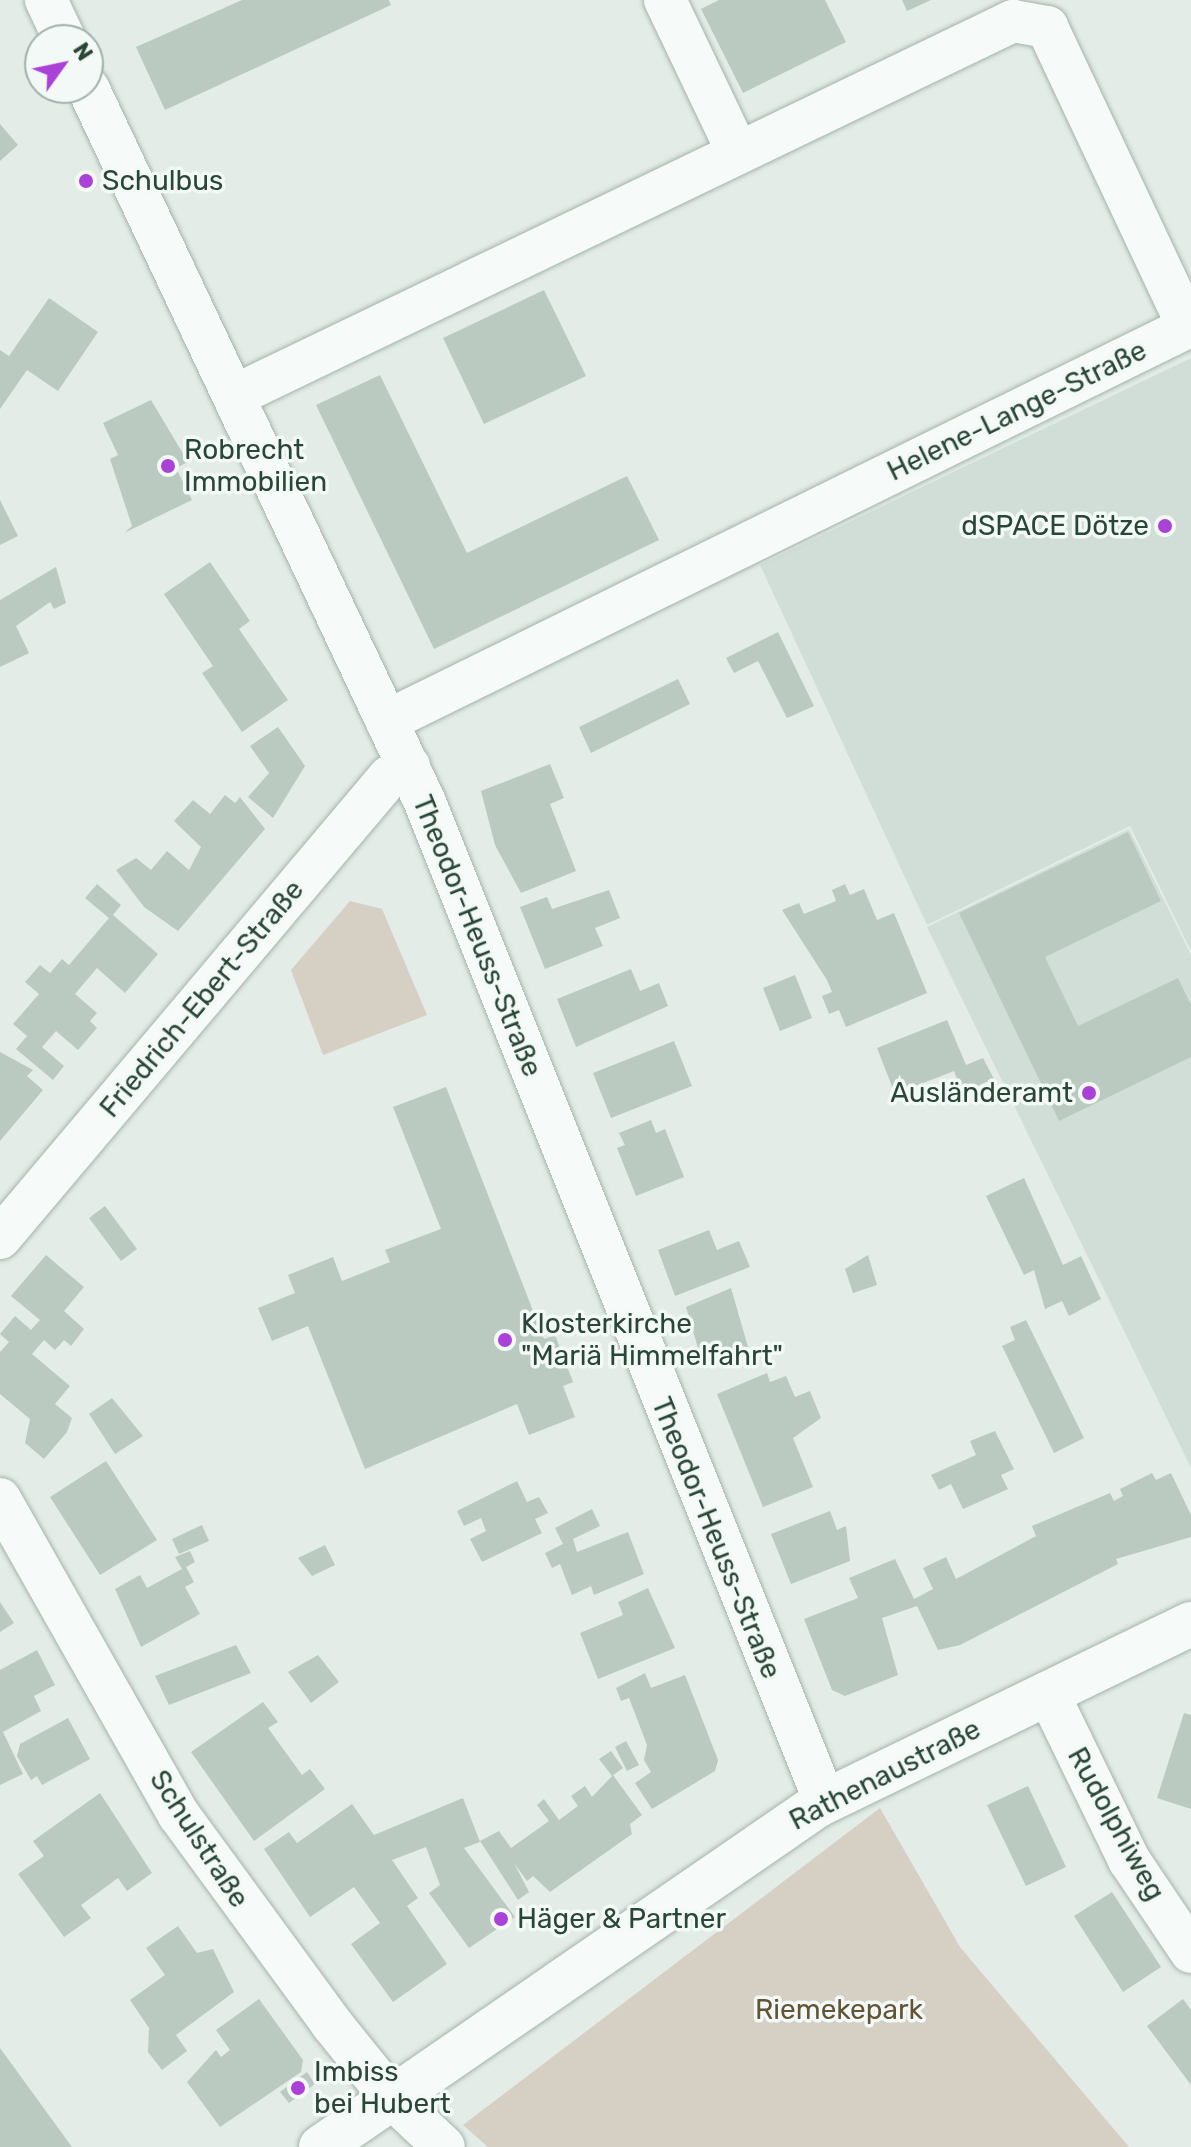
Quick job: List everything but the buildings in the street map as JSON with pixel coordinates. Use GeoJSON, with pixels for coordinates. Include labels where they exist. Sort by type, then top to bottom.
{"type":"FeatureCollection","features":[{"type":"Feature","properties":{"kind":"street"},"geometry":{"type":"LineString","coordinates":[[46,0],[57,24]]}},
{"type":"Feature","properties":{"kind":"street"},"geometry":{"type":"LineString","coordinates":[[665,0],[737,151]]}},
{"type":"Feature","properties":{"kind":"street","name":"Helene-Lange-Straße"},"geometry":{"type":"LineString","coordinates":[[234,396],[737,151],[1013,21],[1036,20],[1047,27],[1188,327],[387,721]]}},
{"type":"Feature","properties":{"kind":"street","name":"Theodor-Heuss-Straße"},"geometry":{"type":"LineString","coordinates":[[96,104],[409,766],[825,1802]]}},
{"type":"Feature","properties":{"kind":"street","name":"Friedrich-Ebert-Straße"},"geometry":{"type":"LineString","coordinates":[[0,1238],[389,777],[409,766]]}},
{"type":"Feature","properties":{"kind":"street","name":"Schulstraße"},"geometry":{"type":"LineString","coordinates":[[0,1499],[179,1815],[390,2096],[444,2147]]}},
{"type":"Feature","properties":{"kind":"street","name":"Rathenaustraße"},"geometry":{"type":"LineString","coordinates":[[321,2147],[390,2096],[825,1802],[1191,1624]]}},
{"type":"Feature","properties":{"kind":"street","name":"Rudolphiweg"},"geometry":{"type":"LineString","coordinates":[[1048,1693],[1129,1860],[1191,1952]]}},
{"type":"Feature","properties":{"kind":"shaded area"},"geometry":{"type":"Polygon","coordinates":[[[1191,358],[1191,951],[1130,826],[927,925],[760,565],[1191,358]]]}},
{"type":"Feature","properties":{"kind":"shaded area"},"geometry":{"type":"Polygon","coordinates":[[[1129,829],[1191,955],[1191,1468],[927,927],[1129,829]]]}},
{"type":"Feature","properties":{"kind":"green space"},"geometry":{"type":"Polygon","coordinates":[[[350,901],[382,909],[427,1015],[323,1055],[291,970],[350,901]]]}},
{"type":"Feature","properties":{"kind":"green space","name":"Riemekepark"},"geometry":{"type":"Polygon","coordinates":[[[880,1808],[960,1947],[1129,2147],[488,2147],[463,2125],[880,1808]]]}},
{"type":"Feature","properties":{"kind":"place","name":"Schulbus"},"geometry":{"type":"Point","coordinates":[86,181]}},
{"type":"Feature","properties":{"kind":"place","name":"Robrecht Immobilien"},"geometry":{"type":"Point","coordinates":[168,466]}},
{"type":"Feature","properties":{"kind":"place","name":"dSPACE Dötze"},"geometry":{"type":"Point","coordinates":[1165,526]}},
{"type":"Feature","properties":{"kind":"place","name":"Ausländeramt"},"geometry":{"type":"Point","coordinates":[1089,1093]}},
{"type":"Feature","properties":{"kind":"place","name":"Klosterkirche \"Mariä Himmelfahrt\""},"geometry":{"type":"Point","coordinates":[505,1340]}},
{"type":"Feature","properties":{"kind":"place","name":"Häger & Partner"},"geometry":{"type":"Point","coordinates":[501,1919]}},
{"type":"Feature","properties":{"kind":"place","name":"Imbiss bei Hubert"},"geometry":{"type":"Point","coordinates":[298,2088]}}]}
